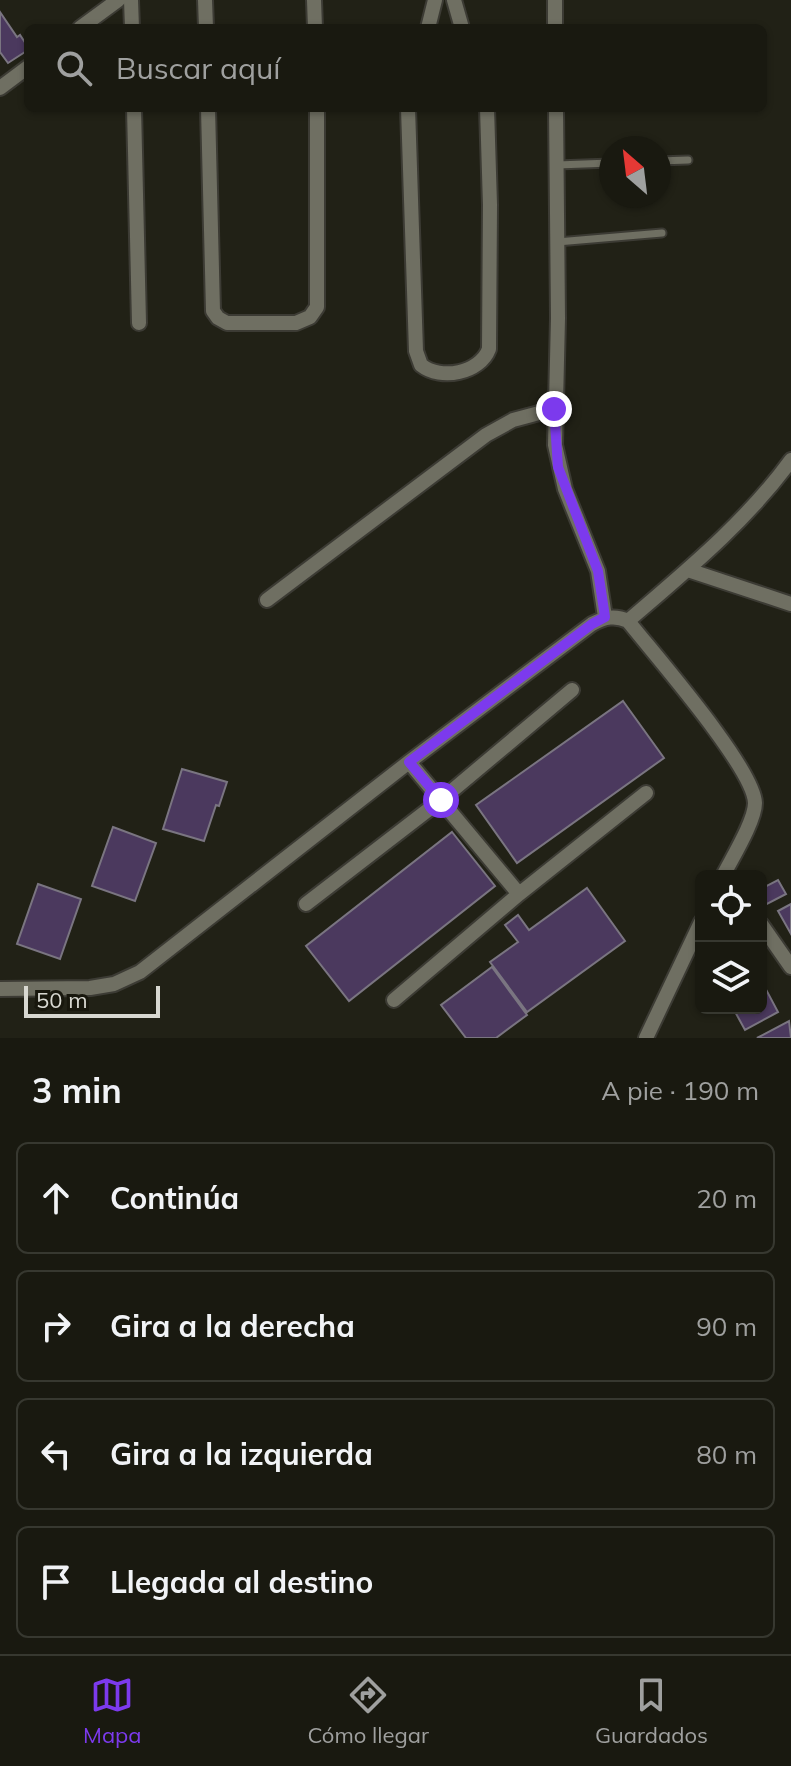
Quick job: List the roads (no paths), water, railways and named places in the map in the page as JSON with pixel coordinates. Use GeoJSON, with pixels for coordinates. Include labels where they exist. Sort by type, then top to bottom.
{"type":"FeatureCollection","features":[{"type":"Feature","properties":{"kind":"street"},"geometry":{"type":"LineString","coordinates":[[85,24],[118,0]]}},
{"type":"Feature","properties":{"kind":"street"},"geometry":{"type":"LineString","coordinates":[[131,0],[132,24]]}},
{"type":"Feature","properties":{"kind":"street"},"geometry":{"type":"LineString","coordinates":[[205,0],[206,24]]}},
{"type":"Feature","properties":{"kind":"street"},"geometry":{"type":"LineString","coordinates":[[314,0],[315,24]]}},
{"type":"Feature","properties":{"kind":"street"},"geometry":{"type":"LineString","coordinates":[[429,24],[435,0]]}},
{"type":"Feature","properties":{"kind":"street"},"geometry":{"type":"LineString","coordinates":[[454,0],[461,24]]}},
{"type":"Feature","properties":{"kind":"street"},"geometry":{"type":"LineString","coordinates":[[555,0],[555,24]]}},
{"type":"Feature","properties":{"kind":"street"},"geometry":{"type":"LineString","coordinates":[[0,88],[24,70]]}},
{"type":"Feature","properties":{"kind":"street"},"geometry":{"type":"LineString","coordinates":[[134,112],[139,323]]}},
{"type":"Feature","properties":{"kind":"street"},"geometry":{"type":"LineString","coordinates":[[208,112],[213,311],[227,323],[296,323],[310,317],[317,307],[317,112]]}},
{"type":"Feature","properties":{"kind":"street"},"geometry":{"type":"LineString","coordinates":[[408,112],[416,351],[421,365],[432,372],[474,368],[489,349],[487,112]]}},
{"type":"Feature","properties":{"kind":"street"},"geometry":{"type":"LineString","coordinates":[[556,112],[558,318],[554,409],[558,467],[598,571],[605,617]]}},
{"type":"Feature","properties":{"kind":"street"},"geometry":{"type":"LineString","coordinates":[[267,600],[486,435],[513,420],[554,409]]}},
{"type":"Feature","properties":{"kind":"street"},"geometry":{"type":"LineString","coordinates":[[628,621],[717,544],[791,460]]}},
{"type":"Feature","properties":{"kind":"street"},"geometry":{"type":"LineString","coordinates":[[688,570],[791,604]]}},
{"type":"Feature","properties":{"kind":"street"},"geometry":{"type":"LineString","coordinates":[[0,989],[90,988],[114,984],[140,972],[409,762],[605,617],[628,621],[735,759],[753,791],[755,806],[727,870]]}},
{"type":"Feature","properties":{"kind":"street"},"geometry":{"type":"LineString","coordinates":[[306,904],[441,800],[572,690]]}},
{"type":"Feature","properties":{"kind":"street"},"geometry":{"type":"LineString","coordinates":[[409,762],[519,894]]}},
{"type":"Feature","properties":{"kind":"street"},"geometry":{"type":"LineString","coordinates":[[394,1000],[519,894],[646,793]]}},
{"type":"Feature","properties":{"kind":"street"},"geometry":{"type":"LineString","coordinates":[[767,933],[791,967]]}},
{"type":"Feature","properties":{"kind":"street"},"geometry":{"type":"LineString","coordinates":[[646,1038],[695,935]]}},
{"type":"Feature","properties":{"kind":"lane"},"geometry":{"type":"LineString","coordinates":[[671,161],[688,160]]}},
{"type":"Feature","properties":{"kind":"lane"},"geometry":{"type":"LineString","coordinates":[[557,166],[599,164]]}},
{"type":"Feature","properties":{"kind":"lane"},"geometry":{"type":"LineString","coordinates":[[557,242],[662,233]]}}]}
